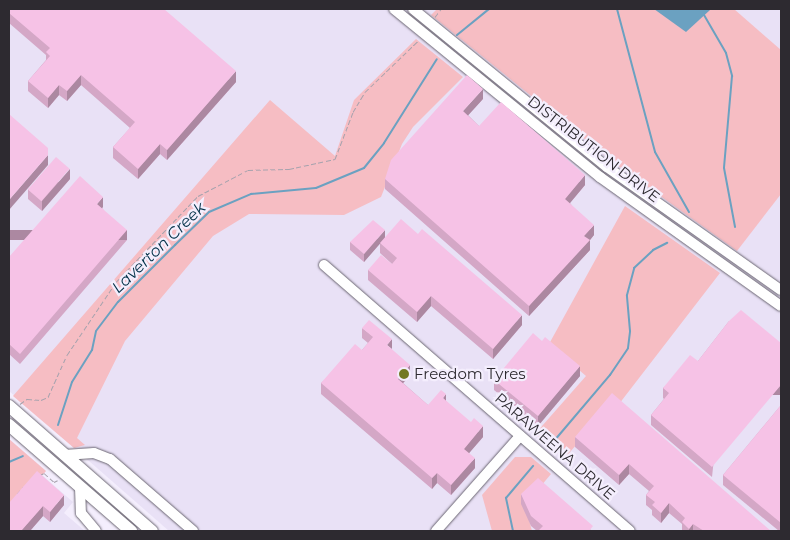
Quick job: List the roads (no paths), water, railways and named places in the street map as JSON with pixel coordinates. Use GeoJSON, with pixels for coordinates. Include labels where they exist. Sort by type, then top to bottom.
{"type":"FeatureCollection","features":[{"type":"Feature","properties":{"kind":"main road"},"geometry":{"type":"LineString","coordinates":[[13,406],[64,455],[152,531]]}},
{"type":"Feature","properties":{"kind":"main road"},"geometry":{"type":"LineString","coordinates":[[9,425],[131,531]]}},
{"type":"Feature","properties":{"kind":"street","name":"DISTRIBUTION DRIVE"},"geometry":{"type":"LineString","coordinates":[[413,9],[624,179],[781,290]]}},
{"type":"Feature","properties":{"kind":"street","name":"DISTRIBUTION DRIVE"},"geometry":{"type":"LineString","coordinates":[[399,10],[617,189],[781,306]]}},
{"type":"Feature","properties":{"kind":"street"},"geometry":{"type":"LineString","coordinates":[[564,147],[571,138]]}},
{"type":"Feature","properties":{"kind":"street"},"geometry":{"type":"LineString","coordinates":[[617,189],[624,179]]}},
{"type":"Feature","properties":{"kind":"street"},"geometry":{"type":"LineString","coordinates":[[734,273],[741,262]]}},
{"type":"Feature","properties":{"kind":"street","name":"PARAWEENA DRIVE"},"geometry":{"type":"LineString","coordinates":[[324,264],[630,531]]}},
{"type":"Feature","properties":{"kind":"street"},"geometry":{"type":"LineString","coordinates":[[436,531],[520,436]]}},
{"type":"Feature","properties":{"kind":"street"},"geometry":{"type":"LineString","coordinates":[[64,455],[94,453],[110,459],[193,531]]}},
{"type":"Feature","properties":{"kind":"street"},"geometry":{"type":"LineString","coordinates":[[80,487],[81,513],[96,531]]}},
{"type":"Feature","properties":{"kind":"water"},"geometry":{"type":"Polygon","coordinates":[[[654,9],[710,9],[710,10],[686,32],[654,9]]]}},
{"type":"Feature","properties":{"kind":"waterway","name":"Laverton Creek"},"geometry":{"type":"LineString","coordinates":[[457,35],[489,9]]}},
{"type":"Feature","properties":{"kind":"waterway"},"geometry":{"type":"LineString","coordinates":[[617,9],[655,152],[689,212]]}},
{"type":"Feature","properties":{"kind":"waterway"},"geometry":{"type":"LineString","coordinates":[[704,15],[726,53],[732,76],[724,168],[735,227]]}},
{"type":"Feature","properties":{"kind":"waterway","name":"Laverton Creek"},"geometry":{"type":"LineString","coordinates":[[58,425],[72,382],[92,350],[96,331],[118,302],[209,212],[251,194],[316,188],[364,168],[384,143],[437,59]]}},
{"type":"Feature","properties":{"kind":"waterway"},"geometry":{"type":"LineString","coordinates":[[554,441],[610,375],[628,348],[630,331],[627,295],[634,268],[653,250],[667,243]]}},
{"type":"Feature","properties":{"kind":"waterway","name":"Laverton Creek"},"geometry":{"type":"LineString","coordinates":[[9,462],[23,456]]}},
{"type":"Feature","properties":{"kind":"waterway"},"geometry":{"type":"LineString","coordinates":[[513,531],[506,498],[533,466]]}},
{"type":"Feature","properties":{"kind":"place","name":"Freedom Tyres"},"geometry":{"type":"Point","coordinates":[404,374]}}]}
